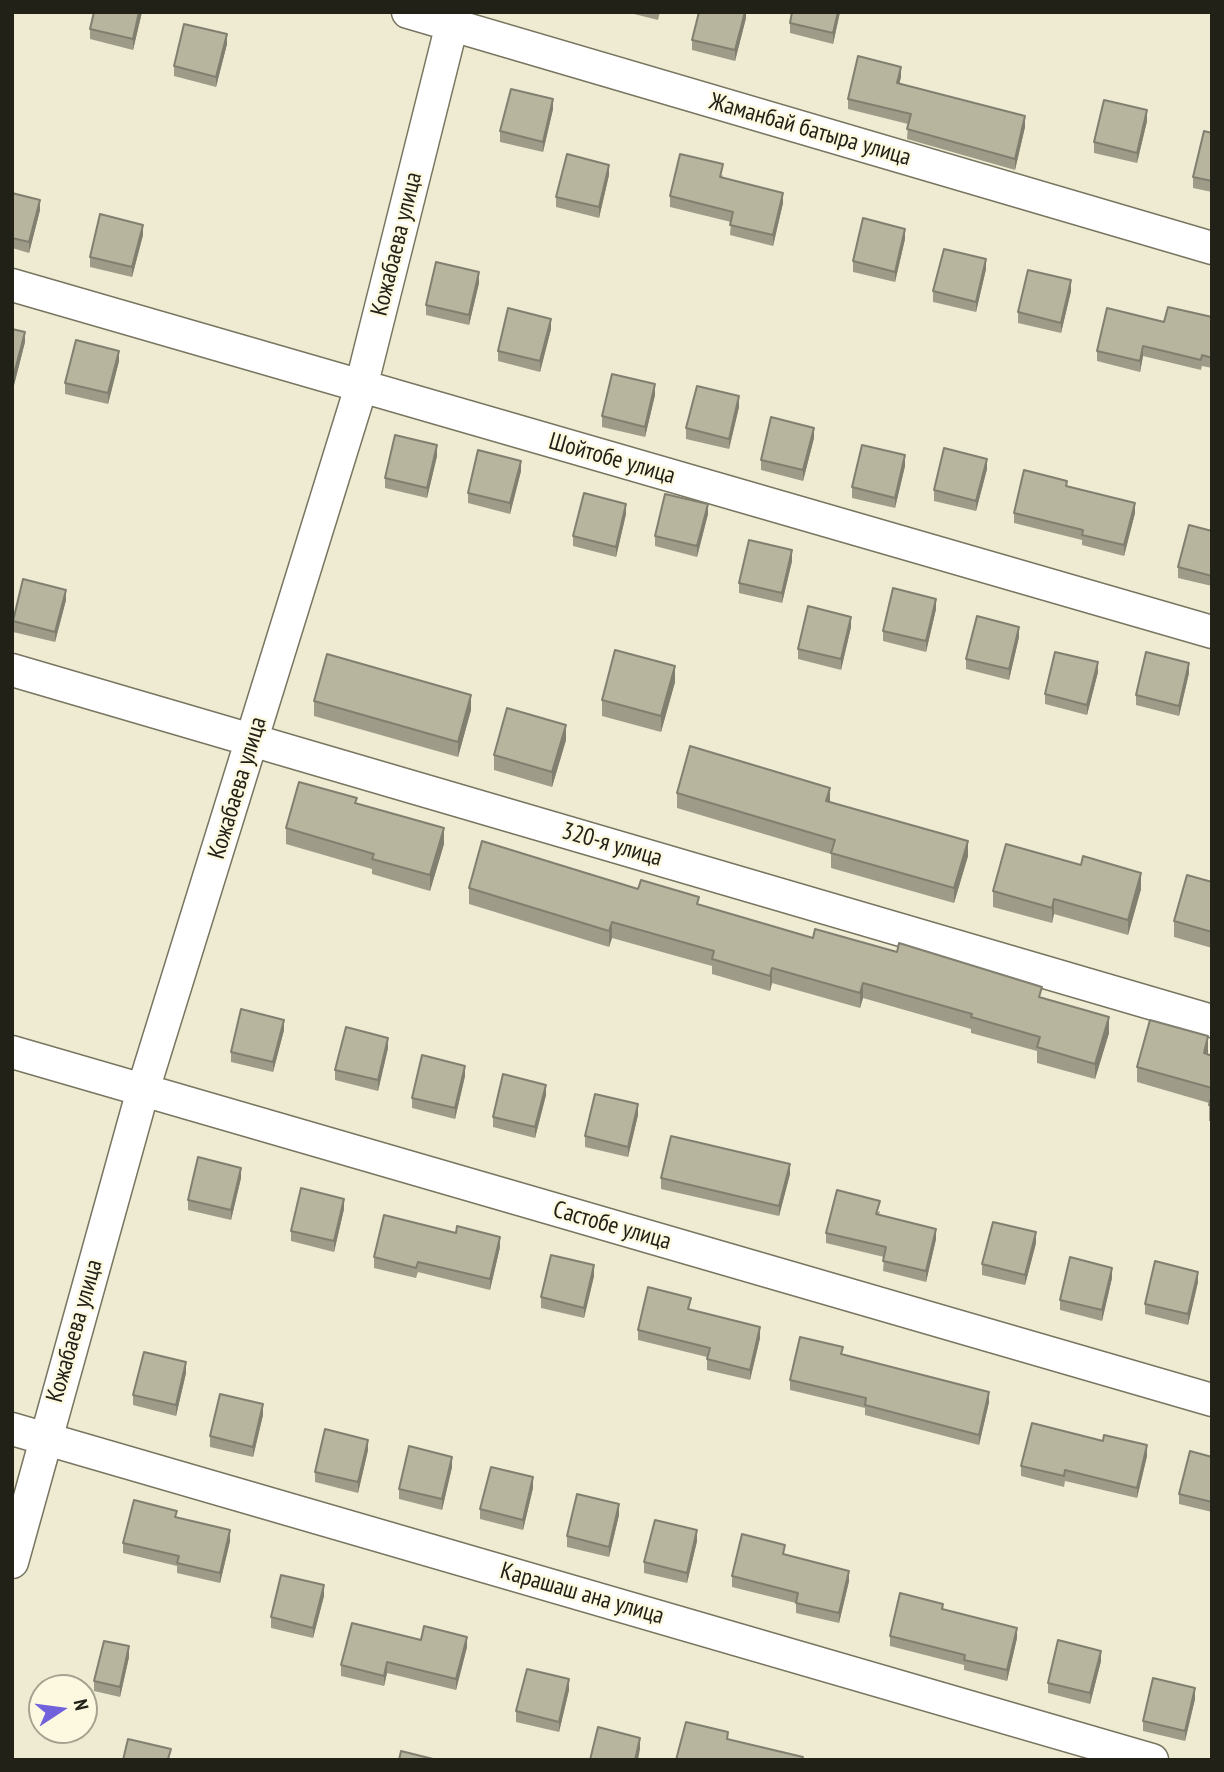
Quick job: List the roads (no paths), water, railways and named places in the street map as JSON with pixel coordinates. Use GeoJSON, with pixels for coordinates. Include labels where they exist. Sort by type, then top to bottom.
{"type":"FeatureCollection","features":[{"type":"Feature","properties":{"kind":"street","name":"Жаманбай батыра улица"},"geometry":{"type":"LineString","coordinates":[[408,12],[453,18],[1212,248]]}},
{"type":"Feature","properties":{"kind":"street","name":"Кожабаева улица"},"geometry":{"type":"LineString","coordinates":[[12,1562],[143,1090],[361,387],[453,18]]}},
{"type":"Feature","properties":{"kind":"street","name":"Шойтобе улица"},"geometry":{"type":"LineString","coordinates":[[12,285],[1212,632]]}},
{"type":"Feature","properties":{"kind":"street","name":"320-я улица"},"geometry":{"type":"LineString","coordinates":[[12,670],[1212,1021]]}},
{"type":"Feature","properties":{"kind":"street","name":"Састобе улица"},"geometry":{"type":"LineString","coordinates":[[12,1052],[1212,1400]]}},
{"type":"Feature","properties":{"kind":"street","name":"Карашаш ана улица"},"geometry":{"type":"LineString","coordinates":[[12,1429],[1152,1760]]}}]}
